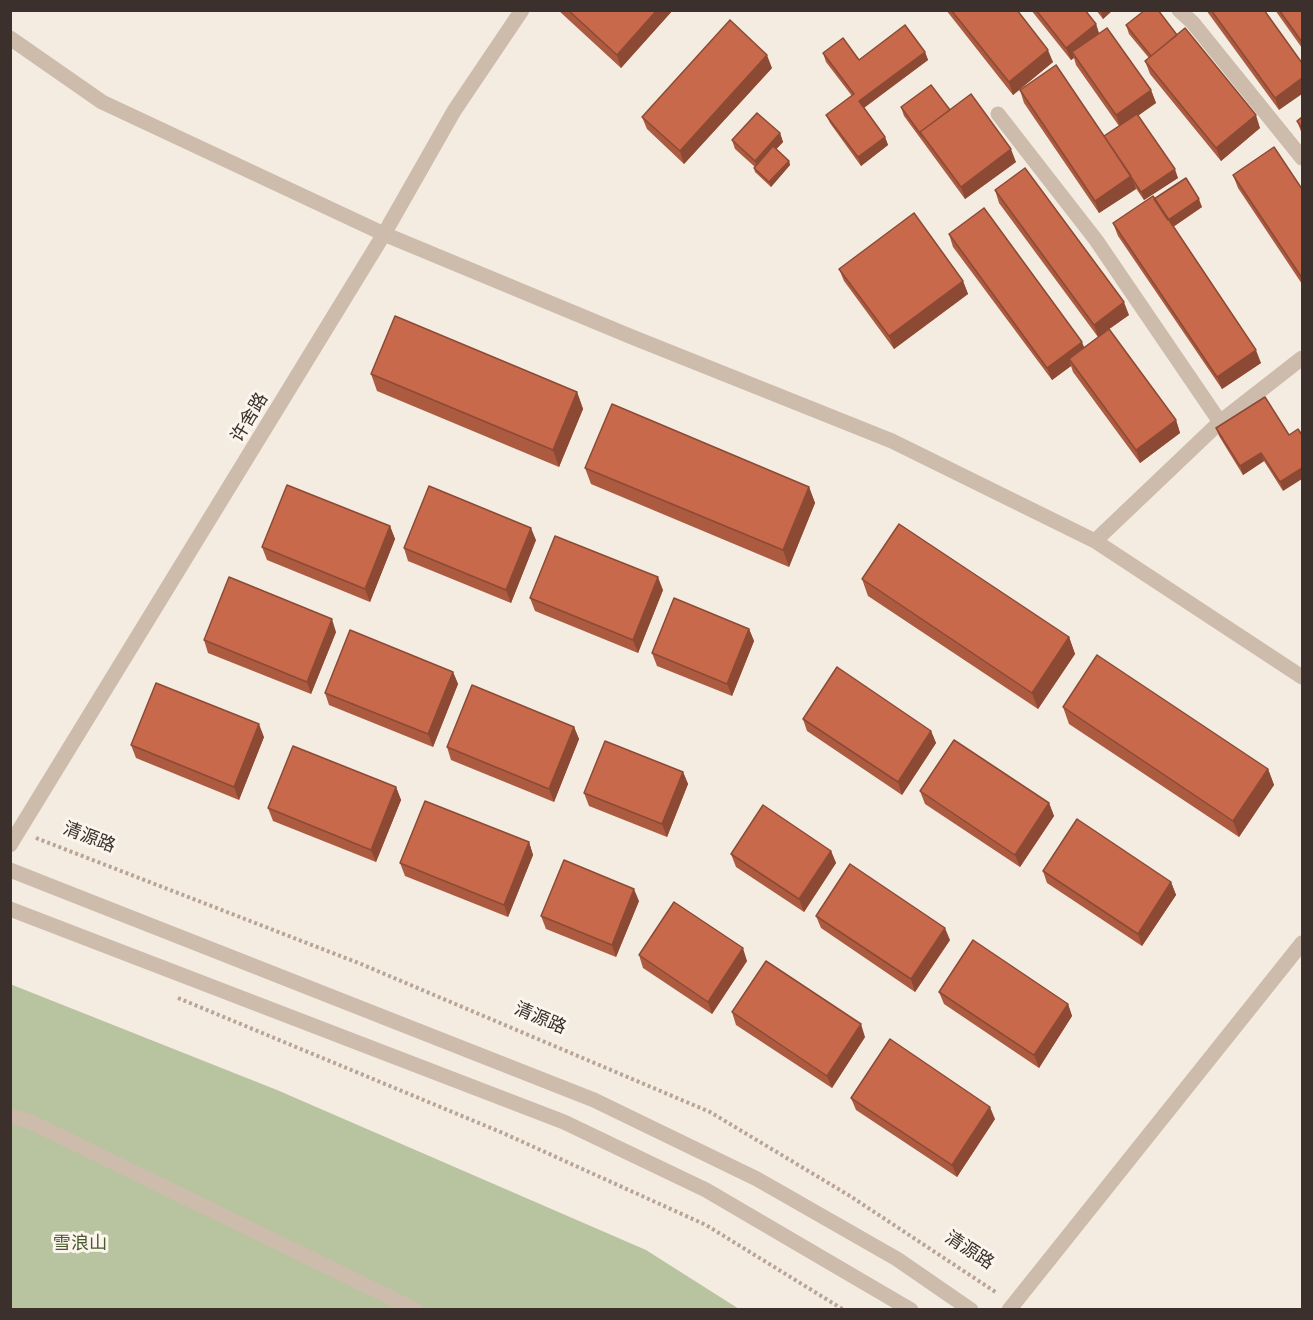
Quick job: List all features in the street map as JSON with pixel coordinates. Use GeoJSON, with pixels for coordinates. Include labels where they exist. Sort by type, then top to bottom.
{"type":"FeatureCollection","features":[{"type":"Feature","properties":{"kind":"street","name":"许舍路"},"geometry":{"type":"LineString","coordinates":[[10,845],[384,234],[454,111],[522,10]]}},
{"type":"Feature","properties":{"kind":"street"},"geometry":{"type":"LineString","coordinates":[[1179,10],[1193,23],[1302,158]]}},
{"type":"Feature","properties":{"kind":"street"},"geometry":{"type":"LineString","coordinates":[[10,38],[102,102],[384,234],[632,337],[892,441],[1095,542],[1302,678]]}},
{"type":"Feature","properties":{"kind":"street"},"geometry":{"type":"LineString","coordinates":[[998,114],[1096,240],[1220,422]]}},
{"type":"Feature","properties":{"kind":"street"},"geometry":{"type":"LineString","coordinates":[[1095,542],[1220,422],[1302,358]]}},
{"type":"Feature","properties":{"kind":"street"},"geometry":{"type":"LineString","coordinates":[[10,870],[594,1100],[758,1179],[897,1259],[970,1310]]}},
{"type":"Feature","properties":{"kind":"street"},"geometry":{"type":"LineString","coordinates":[[10,909],[564,1122],[706,1190],[911,1310]]}},
{"type":"Feature","properties":{"kind":"street"},"geometry":{"type":"LineString","coordinates":[[1011,1306],[1302,943]]}},
{"type":"Feature","properties":{"kind":"street"},"geometry":{"type":"LineString","coordinates":[[10,1116],[31,1122],[416,1310]]}},
{"type":"Feature","properties":{"kind":"path","name":"清源路"},"geometry":{"type":"LineString","coordinates":[[19,832],[361,964],[710,1112],[850,1196],[1011,1306]]}},
{"type":"Feature","properties":{"kind":"path"},"geometry":{"type":"LineString","coordinates":[[175,997],[503,1133],[706,1225],[844,1310]]}},
{"type":"Feature","properties":{"kind":"green space","name":"雪浪山"},"geometry":{"type":"Polygon","coordinates":[[[10,984],[277,1090],[646,1250],[739,1309],[11,1309],[10,984]]]}},
{"type":"Feature","properties":{"kind":"building"},"geometry":{"type":"Polygon","coordinates":[[[568,10],[657,10],[617,55],[568,10]]]}},
{"type":"Feature","properties":{"kind":"building"},"geometry":{"type":"Polygon","coordinates":[[[951,10],[1017,10],[1048,50],[1009,82],[951,10]]]}},
{"type":"Feature","properties":{"kind":"building"},"geometry":{"type":"Polygon","coordinates":[[[1036,10],[1085,10],[1096,24],[1066,48],[1036,10]]]}},
{"type":"Feature","properties":{"kind":"building"},"geometry":{"type":"Polygon","coordinates":[[[1145,10],[1158,10],[1177,35],[1151,56],[1126,25],[1145,10]]]}},
{"type":"Feature","properties":{"kind":"building"},"geometry":{"type":"Polygon","coordinates":[[[1211,10],[1264,10],[1302,63],[1302,78],[1275,98],[1211,10]]]}},
{"type":"Feature","properties":{"kind":"building"},"geometry":{"type":"Polygon","coordinates":[[[1279,10],[1302,10],[1302,42],[1279,10]]]}},
{"type":"Feature","properties":{"kind":"building"},"geometry":{"type":"Polygon","coordinates":[[[730,20],[767,55],[680,151],[642,117],[730,20]]]}},
{"type":"Feature","properties":{"kind":"building"},"geometry":{"type":"Polygon","coordinates":[[[905,25],[925,52],[859,101],[885,137],[858,157],[826,115],[854,94],[823,53],[843,38],[859,60],[905,25]]]}},
{"type":"Feature","properties":{"kind":"building"},"geometry":{"type":"Polygon","coordinates":[[[1107,28],[1151,90],[1116,115],[1072,52],[1107,28]]]}},
{"type":"Feature","properties":{"kind":"building"},"geometry":{"type":"Polygon","coordinates":[[[1185,28],[1256,115],[1216,148],[1145,61],[1185,28]]]}},
{"type":"Feature","properties":{"kind":"building"},"geometry":{"type":"Polygon","coordinates":[[[1056,65],[1131,176],[1095,201],[1020,90],[1056,65]]]}},
{"type":"Feature","properties":{"kind":"building"},"geometry":{"type":"Polygon","coordinates":[[[931,85],[950,110],[920,132],[922,136],[901,107],[931,85]]]}},
{"type":"Feature","properties":{"kind":"building"},"geometry":{"type":"Polygon","coordinates":[[[971,94],[1011,149],[961,187],[920,132],[971,94]]]}},
{"type":"Feature","properties":{"kind":"building"},"geometry":{"type":"Polygon","coordinates":[[[757,113],[780,133],[755,161],[732,140],[757,113]]]}},
{"type":"Feature","properties":{"kind":"building"},"geometry":{"type":"Polygon","coordinates":[[[1137,114],[1175,169],[1141,192],[1104,136],[1137,114]]]}},
{"type":"Feature","properties":{"kind":"building"},"geometry":{"type":"Polygon","coordinates":[[[1302,117],[1302,128],[1297,121],[1302,117]]]}},
{"type":"Feature","properties":{"kind":"building"},"geometry":{"type":"Polygon","coordinates":[[[773,146],[789,161],[769,182],[754,168],[773,146]]]}},
{"type":"Feature","properties":{"kind":"building"},"geometry":{"type":"Polygon","coordinates":[[[1274,147],[1302,189],[1302,278],[1233,175],[1274,147]]]}},
{"type":"Feature","properties":{"kind":"building"},"geometry":{"type":"Polygon","coordinates":[[[1025,168],[1124,302],[1094,325],[995,190],[1025,168]]]}},
{"type":"Feature","properties":{"kind":"building"},"geometry":{"type":"Polygon","coordinates":[[[1186,178],[1199,199],[1168,220],[1154,199],[1186,178]]]}},
{"type":"Feature","properties":{"kind":"building"},"geometry":{"type":"Polygon","coordinates":[[[1153,196],[1256,350],[1217,377],[1113,223],[1153,196]]]}},
{"type":"Feature","properties":{"kind":"building"},"geometry":{"type":"Polygon","coordinates":[[[984,208],[1082,342],[1047,368],[949,234],[984,208]]]}},
{"type":"Feature","properties":{"kind":"building"},"geometry":{"type":"Polygon","coordinates":[[[914,213],[963,281],[889,336],[839,269],[914,213]]]}},
{"type":"Feature","properties":{"kind":"building"},"geometry":{"type":"Polygon","coordinates":[[[395,316],[577,392],[553,450],[371,374],[395,316]]]}},
{"type":"Feature","properties":{"kind":"building"},"geometry":{"type":"Polygon","coordinates":[[[1109,329],[1176,420],[1136,450],[1069,359],[1109,329]]]}},
{"type":"Feature","properties":{"kind":"building"},"geometry":{"type":"Polygon","coordinates":[[[1265,397],[1289,435],[1298,429],[1302,435],[1302,468],[1280,482],[1261,453],[1240,466],[1216,428],[1265,397]]]}},
{"type":"Feature","properties":{"kind":"building"},"geometry":{"type":"Polygon","coordinates":[[[612,404],[809,487],[783,550],[585,468],[612,404]]]}},
{"type":"Feature","properties":{"kind":"building"},"geometry":{"type":"Polygon","coordinates":[[[287,485],[390,526],[365,589],[262,547],[287,485]]]}},
{"type":"Feature","properties":{"kind":"building"},"geometry":{"type":"Polygon","coordinates":[[[429,486],[531,528],[506,590],[404,548],[429,486]]]}},
{"type":"Feature","properties":{"kind":"building"},"geometry":{"type":"Polygon","coordinates":[[[899,524],[1069,637],[1032,693],[862,579],[899,524]]]}},
{"type":"Feature","properties":{"kind":"building"},"geometry":{"type":"Polygon","coordinates":[[[555,536],[658,577],[633,640],[530,598],[555,536]]]}},
{"type":"Feature","properties":{"kind":"building"},"geometry":{"type":"Polygon","coordinates":[[[229,577],[332,619],[307,682],[204,640],[229,577]]]}},
{"type":"Feature","properties":{"kind":"building"},"geometry":{"type":"Polygon","coordinates":[[[674,598],[749,629],[727,684],[652,653],[674,598]]]}},
{"type":"Feature","properties":{"kind":"building"},"geometry":{"type":"Polygon","coordinates":[[[350,630],[453,672],[428,734],[325,693],[350,630]]]}},
{"type":"Feature","properties":{"kind":"building"},"geometry":{"type":"Polygon","coordinates":[[[1097,655],[1268,769],[1233,821],[1063,707],[1097,655]]]}},
{"type":"Feature","properties":{"kind":"building"},"geometry":{"type":"Polygon","coordinates":[[[837,667],[931,731],[898,782],[803,719],[837,667]]]}},
{"type":"Feature","properties":{"kind":"building"},"geometry":{"type":"Polygon","coordinates":[[[156,683],[259,724],[234,787],[131,745],[156,683]]]}},
{"type":"Feature","properties":{"kind":"building"},"geometry":{"type":"Polygon","coordinates":[[[472,685],[574,727],[549,789],[447,747],[472,685]]]}},
{"type":"Feature","properties":{"kind":"building"},"geometry":{"type":"Polygon","coordinates":[[[954,740],[1049,803],[1015,855],[920,791],[954,740]]]}},
{"type":"Feature","properties":{"kind":"building"},"geometry":{"type":"Polygon","coordinates":[[[605,741],[683,772],[662,824],[584,793],[605,741]]]}},
{"type":"Feature","properties":{"kind":"building"},"geometry":{"type":"Polygon","coordinates":[[[293,746],[396,787],[371,850],[268,808],[293,746]]]}},
{"type":"Feature","properties":{"kind":"building"},"geometry":{"type":"Polygon","coordinates":[[[425,801],[529,842],[504,905],[400,863],[425,801]]]}},
{"type":"Feature","properties":{"kind":"building"},"geometry":{"type":"Polygon","coordinates":[[[763,805],[831,851],[799,899],[731,854],[763,805]]]}},
{"type":"Feature","properties":{"kind":"building"},"geometry":{"type":"Polygon","coordinates":[[[1077,819],[1171,882],[1138,934],[1043,871],[1077,819]]]}},
{"type":"Feature","properties":{"kind":"building"},"geometry":{"type":"Polygon","coordinates":[[[564,860],[634,889],[612,945],[541,916],[564,860]]]}},
{"type":"Feature","properties":{"kind":"building"},"geometry":{"type":"Polygon","coordinates":[[[850,864],[945,928],[911,979],[816,916],[850,864]]]}},
{"type":"Feature","properties":{"kind":"building"},"geometry":{"type":"Polygon","coordinates":[[[674,902],[743,948],[708,1002],[639,955],[674,902]]]}},
{"type":"Feature","properties":{"kind":"building"},"geometry":{"type":"Polygon","coordinates":[[[973,940],[1068,1004],[1034,1055],[939,992],[973,940]]]}},
{"type":"Feature","properties":{"kind":"building"},"geometry":{"type":"Polygon","coordinates":[[[766,961],[861,1024],[827,1076],[732,1012],[766,961]]]}},
{"type":"Feature","properties":{"kind":"building"},"geometry":{"type":"Polygon","coordinates":[[[890,1039],[990,1107],[952,1165],[851,1098],[890,1039]]]}}]}
